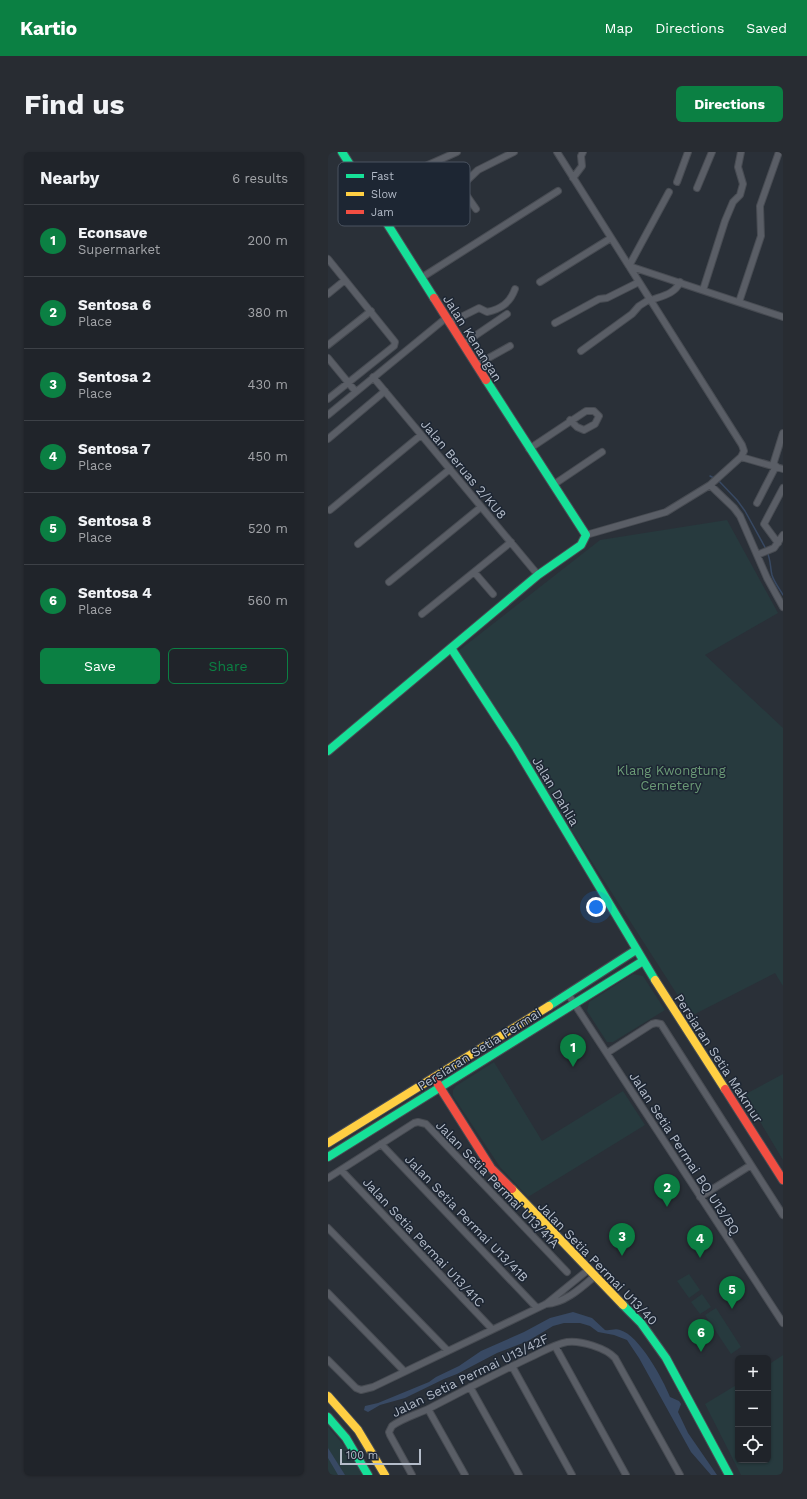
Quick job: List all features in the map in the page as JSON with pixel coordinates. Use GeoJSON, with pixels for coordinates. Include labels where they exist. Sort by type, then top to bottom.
{"type":"FeatureCollection","features":[{"type":"Feature","properties":{"kind":"street","name":"Jalan Kenangan"},"geometry":{"type":"LineString","coordinates":[[342,152],[348,162]]}},
{"type":"Feature","properties":{"kind":"street"},"geometry":{"type":"LineString","coordinates":[[435,162],[457,152]]}},
{"type":"Feature","properties":{"kind":"street"},"geometry":{"type":"LineString","coordinates":[[470,178],[478,170],[514,152]]}},
{"type":"Feature","properties":{"kind":"street"},"geometry":{"type":"LineString","coordinates":[[328,751],[355,730],[538,575],[581,545],[584,542],[586,535],[666,512],[714,482],[741,457],[744,451],[557,152]]}},
{"type":"Feature","properties":{"kind":"street"},"geometry":{"type":"LineString","coordinates":[[573,178],[582,166],[581,156],[583,152]]}},
{"type":"Feature","properties":{"kind":"street"},"geometry":{"type":"LineString","coordinates":[[677,182],[688,152]]}},
{"type":"Feature","properties":{"kind":"street"},"geometry":{"type":"LineString","coordinates":[[697,188],[712,152]]}},
{"type":"Feature","properties":{"kind":"street"},"geometry":{"type":"LineString","coordinates":[[703,290],[725,222],[733,202],[740,195],[743,184],[738,167],[742,152]]}},
{"type":"Feature","properties":{"kind":"street"},"geometry":{"type":"LineString","coordinates":[[739,302],[761,236],[760,206],[779,152]]}},
{"type":"Feature","properties":{"kind":"street"},"geometry":{"type":"LineString","coordinates":[[421,278],[558,191]]}},
{"type":"Feature","properties":{"kind":"street"},"geometry":{"type":"LineString","coordinates":[[629,266],[669,192]]}},
{"type":"Feature","properties":{"kind":"street"},"geometry":{"type":"LineString","coordinates":[[470,200],[476,209]]}},
{"type":"Feature","properties":{"kind":"street","name":"Jalan Kenangan"},"geometry":{"type":"LineString","coordinates":[[389,226],[529,449],[586,535]]}},
{"type":"Feature","properties":{"kind":"street"},"geometry":{"type":"LineString","coordinates":[[540,282],[611,238]]}},
{"type":"Feature","properties":{"kind":"street"},"geometry":{"type":"LineString","coordinates":[[328,259],[395,342],[394,346],[347,382],[328,399]]}},
{"type":"Feature","properties":{"kind":"street"},"geometry":{"type":"LineString","coordinates":[[629,266],[783,316]]}},
{"type":"Feature","properties":{"kind":"street"},"geometry":{"type":"LineString","coordinates":[[328,294],[345,280]]}},
{"type":"Feature","properties":{"kind":"street"},"geometry":{"type":"LineString","coordinates":[[555,323],[599,299],[607,298],[639,282]]}},
{"type":"Feature","properties":{"kind":"street"},"geometry":{"type":"LineString","coordinates":[[581,351],[632,314],[639,306],[674,291],[680,282]]}},
{"type":"Feature","properties":{"kind":"street"},"geometry":{"type":"LineString","coordinates":[[328,415],[373,377],[447,320],[479,308],[487,312],[496,310],[512,298],[515,289]]}},
{"type":"Feature","properties":{"kind":"street"},"geometry":{"type":"LineString","coordinates":[[328,345],[371,311]]}},
{"type":"Feature","properties":{"kind":"street"},"geometry":{"type":"LineString","coordinates":[[463,344],[507,314]]}},
{"type":"Feature","properties":{"kind":"street"},"geometry":{"type":"LineString","coordinates":[[476,365],[510,346]]}},
{"type":"Feature","properties":{"kind":"street"},"geometry":{"type":"LineString","coordinates":[[328,358],[356,392]]}},
{"type":"Feature","properties":{"kind":"street","name":"Jalan Beruas 2/KU8"},"geometry":{"type":"LineString","coordinates":[[373,377],[538,575]]}},
{"type":"Feature","properties":{"kind":"street"},"geometry":{"type":"LineString","coordinates":[[328,439],[385,391]]}},
{"type":"Feature","properties":{"kind":"street"},"geometry":{"type":"LineString","coordinates":[[529,449],[570,420]]}},
{"type":"Feature","properties":{"kind":"street"},"geometry":{"type":"LineString","coordinates":[[757,503],[775,466],[783,433]]}},
{"type":"Feature","properties":{"kind":"street"},"geometry":{"type":"LineString","coordinates":[[330,510],[421,434]]}},
{"type":"Feature","properties":{"kind":"street"},"geometry":{"type":"LineString","coordinates":[[553,485],[602,452]]}},
{"type":"Feature","properties":{"kind":"street"},"geometry":{"type":"LineString","coordinates":[[741,457],[783,469]]}},
{"type":"Feature","properties":{"kind":"street"},"geometry":{"type":"LineString","coordinates":[[358,544],[450,469]]}},
{"type":"Feature","properties":{"kind":"street"},"geometry":{"type":"LineString","coordinates":[[714,482],[740,516],[763,553],[767,578],[783,607]]}},
{"type":"Feature","properties":{"kind":"street"},"geometry":{"type":"LineString","coordinates":[[778,543],[764,524],[783,488]]}},
{"type":"Feature","properties":{"kind":"street"},"geometry":{"type":"LineString","coordinates":[[388,582],[481,507]]}},
{"type":"Feature","properties":{"kind":"street"},"geometry":{"type":"LineString","coordinates":[[763,553],[774,548],[783,535]]}},
{"type":"Feature","properties":{"kind":"street"},"geometry":{"type":"LineString","coordinates":[[422,614],[511,542]]}},
{"type":"Feature","properties":{"kind":"street"},"geometry":{"type":"LineString","coordinates":[[474,572],[493,594]]}},
{"type":"Feature","properties":{"kind":"street","name":"Jalan Dahlia"},"geometry":{"type":"LineString","coordinates":[[451,648],[511,740],[636,950]]}},
{"type":"Feature","properties":{"kind":"street","name":"Persiaran Setia Makmur"},"geometry":{"type":"LineString","coordinates":[[636,950],[783,1180]]}},
{"type":"Feature","properties":{"kind":"street","name":"Persiaran Setia Permai"},"geometry":{"type":"LineString","coordinates":[[328,1144],[636,950]]}},
{"type":"Feature","properties":{"kind":"street","name":"Persiaran Setia Permai"},"geometry":{"type":"LineString","coordinates":[[328,1157],[643,961]]}},
{"type":"Feature","properties":{"kind":"street","name":"Jalan Setia Permai BQ U13/BQ"},"geometry":{"type":"LineString","coordinates":[[568,994],[783,1323]]}},
{"type":"Feature","properties":{"kind":"street"},"geometry":{"type":"LineString","coordinates":[[607,1053],[652,1024],[661,1024],[783,1215]]}},
{"type":"Feature","properties":{"kind":"street","name":"Jalan Setia Permai U13/40"},"geometry":{"type":"LineString","coordinates":[[434,1078],[491,1168],[588,1270],[641,1323],[653,1339],[666,1358],[729,1475]]}},
{"type":"Feature","properties":{"kind":"street","name":"Jalan Setia Permai U13/41A"},"geometry":{"type":"LineString","coordinates":[[328,1178],[414,1123],[418,1122],[426,1124],[567,1272]]}},
{"type":"Feature","properties":{"kind":"street","name":"Jalan Setia Permai U13/41B"},"geometry":{"type":"LineString","coordinates":[[381,1144],[537,1308]]}},
{"type":"Feature","properties":{"kind":"street"},"geometry":{"type":"LineString","coordinates":[[700,1197],[751,1164]]}},
{"type":"Feature","properties":{"kind":"street","name":"Jalan Setia Permai U13/41C"},"geometry":{"type":"LineString","coordinates":[[341,1170],[492,1329]]}},
{"type":"Feature","properties":{"kind":"street"},"geometry":{"type":"LineString","coordinates":[[328,1228],[448,1351]]}},
{"type":"Feature","properties":{"kind":"street"},"geometry":{"type":"LineString","coordinates":[[328,1360],[356,1388],[361,1390],[373,1387],[546,1304],[588,1270]]}},
{"type":"Feature","properties":{"kind":"street"},"geometry":{"type":"LineString","coordinates":[[546,1304],[553,1303],[573,1294],[595,1276]]}},
{"type":"Feature","properties":{"kind":"street"},"geometry":{"type":"LineString","coordinates":[[328,1293],[404,1371]]}},
{"type":"Feature","properties":{"kind":"street","name":"Jalan Setia Permai U13/42F"},"geometry":{"type":"LineString","coordinates":[[412,1475],[390,1435],[390,1428],[394,1424],[428,1409],[555,1346],[566,1342],[573,1342],[602,1348],[610,1352],[615,1358],[680,1475]]}},
{"type":"Feature","properties":{"kind":"street"},"geometry":{"type":"LineString","coordinates":[[555,1346],[626,1475]]}},
{"type":"Feature","properties":{"kind":"street"},"geometry":{"type":"LineString","coordinates":[[512,1366],[572,1475]]}},
{"type":"Feature","properties":{"kind":"street"},"geometry":{"type":"LineString","coordinates":[[470,1387],[519,1475]]}},
{"type":"Feature","properties":{"kind":"street"},"geometry":{"type":"LineString","coordinates":[[328,1396],[358,1430],[385,1475]]}},
{"type":"Feature","properties":{"kind":"street"},"geometry":{"type":"LineString","coordinates":[[428,1409],[465,1475]]}},
{"type":"Feature","properties":{"kind":"street"},"geometry":{"type":"LineString","coordinates":[[328,1417],[346,1438],[368,1475]]}},
{"type":"Feature","properties":{"kind":"green space","name":"Klang Kwongtung Cemetery"},"geometry":{"type":"Polygon","coordinates":[[[727,520],[778,613],[705,655],[783,728],[783,986],[775,973],[691,1016],[457,652],[600,540],[727,520]]]}},
{"type":"Feature","properties":{"kind":"green space"},"geometry":{"type":"Polygon","coordinates":[[[633,974],[643,976],[665,1010],[613,1042],[607,1042],[587,1011],[589,1002],[633,974]]]}},
{"type":"Feature","properties":{"kind":"green space"},"geometry":{"type":"Polygon","coordinates":[[[494,1062],[542,1141],[623,1091],[645,1125],[528,1197],[500,1167],[453,1096],[453,1090],[456,1086],[494,1062]]]}},
{"type":"Feature","properties":{"kind":"green space"},"geometry":{"type":"Polygon","coordinates":[[[783,1074],[783,1160],[744,1095],[783,1074]]]}},
{"type":"Feature","properties":{"kind":"green space"},"geometry":{"type":"Polygon","coordinates":[[[689,1274],[700,1290],[689,1298],[677,1281],[689,1274]]]}},
{"type":"Feature","properties":{"kind":"green space"},"geometry":{"type":"Polygon","coordinates":[[[702,1294],[711,1307],[700,1314],[691,1302],[702,1294]]]}},
{"type":"Feature","properties":{"kind":"green space"},"geometry":{"type":"Polygon","coordinates":[[[716,1308],[741,1347],[731,1354],[705,1315],[716,1308]]]}},
{"type":"Feature","properties":{"kind":"green space"},"geometry":{"type":"Polygon","coordinates":[[[783,1355],[783,1475],[741,1475],[705,1404],[735,1386],[735,1463],[771,1463],[771,1363],[783,1355]]]}},
{"type":"Feature","properties":{"kind":"green space"},"geometry":{"type":"Polygon","coordinates":[[[328,1427],[348,1450],[362,1475],[328,1475],[328,1427]]]}},
{"type":"Feature","properties":{"kind":"water"},"geometry":{"type":"Polygon","coordinates":[[[573,1312],[592,1318],[605,1330],[620,1330],[635,1340],[650,1359],[670,1397],[679,1401],[681,1404],[678,1412],[688,1433],[717,1475],[711,1475],[691,1452],[639,1358],[627,1340],[614,1335],[598,1332],[590,1326],[580,1323],[564,1323],[553,1326],[528,1341],[497,1353],[457,1374],[405,1398],[380,1405],[368,1412],[364,1410],[365,1406],[378,1403],[429,1382],[459,1366],[481,1351],[524,1332],[550,1318],[573,1312]]]}},
{"type":"Feature","properties":{"kind":"water"},"geometry":{"type":"Polygon","coordinates":[[[328,1448],[345,1475],[338,1475],[328,1458],[328,1448]]]}},
{"type":"Feature","properties":{"kind":"waterway"},"geometry":{"type":"LineString","coordinates":[[710,476],[714,478]]}},
{"type":"Feature","properties":{"kind":"waterway"},"geometry":{"type":"LineString","coordinates":[[718,480],[745,511],[766,549]]}},
{"type":"Feature","properties":{"kind":"waterway"},"geometry":{"type":"LineString","coordinates":[[767,552],[773,578],[783,595]]}},
{"type":"Feature","properties":{"kind":"traffic: fast"},"geometry":{"type":"LineString","coordinates":[[342,152],[348,162]]}},
{"type":"Feature","properties":{"kind":"traffic: fast"},"geometry":{"type":"LineString","coordinates":[[389,226],[434,298]]}},
{"type":"Feature","properties":{"kind":"traffic: fast"},"geometry":{"type":"LineString","coordinates":[[328,751],[538,575],[581,545],[586,535],[486,380]]}},
{"type":"Feature","properties":{"kind":"traffic: fast"},"geometry":{"type":"LineString","coordinates":[[451,648],[515,746],[655,980]]}},
{"type":"Feature","properties":{"kind":"traffic: fast"},"geometry":{"type":"LineString","coordinates":[[549,1006],[636,950]]}},
{"type":"Feature","properties":{"kind":"traffic: fast"},"geometry":{"type":"LineString","coordinates":[[328,1157],[643,961]]}},
{"type":"Feature","properties":{"kind":"traffic: fast"},"geometry":{"type":"LineString","coordinates":[[623,1305],[641,1323],[666,1358],[729,1475]]}},
{"type":"Feature","properties":{"kind":"traffic: fast"},"geometry":{"type":"LineString","coordinates":[[328,1417],[346,1438],[368,1475]]}},
{"type":"Feature","properties":{"kind":"traffic: slow"},"geometry":{"type":"LineString","coordinates":[[655,980],[725,1089]]}},
{"type":"Feature","properties":{"kind":"traffic: slow"},"geometry":{"type":"LineString","coordinates":[[328,1143],[549,1006]]}},
{"type":"Feature","properties":{"kind":"traffic: slow"},"geometry":{"type":"LineString","coordinates":[[512,1189],[623,1305]]}},
{"type":"Feature","properties":{"kind":"traffic: slow"},"geometry":{"type":"LineString","coordinates":[[328,1396],[358,1430],[385,1475]]}},
{"type":"Feature","properties":{"kind":"traffic: jam"},"geometry":{"type":"LineString","coordinates":[[434,298],[486,380]]}},
{"type":"Feature","properties":{"kind":"traffic: jam"},"geometry":{"type":"LineString","coordinates":[[434,1078],[491,1168],[512,1189]]}},
{"type":"Feature","properties":{"kind":"traffic: jam"},"geometry":{"type":"LineString","coordinates":[[725,1089],[783,1180]]}},
{"type":"Feature","properties":{"kind":"place","name":"Econsave"},"geometry":{"type":"Point","coordinates":[573,1067]}},
{"type":"Feature","properties":{"kind":"place","name":"Sentosa 6"},"geometry":{"type":"Point","coordinates":[667,1207]}},
{"type":"Feature","properties":{"kind":"place","name":"Sentosa 2"},"geometry":{"type":"Point","coordinates":[622,1256]}},
{"type":"Feature","properties":{"kind":"place","name":"Sentosa 7"},"geometry":{"type":"Point","coordinates":[700,1258]}},
{"type":"Feature","properties":{"kind":"place","name":"Sentosa 8"},"geometry":{"type":"Point","coordinates":[732,1309]}},
{"type":"Feature","properties":{"kind":"place","name":"Sentosa 4"},"geometry":{"type":"Point","coordinates":[701,1352]}}]}
